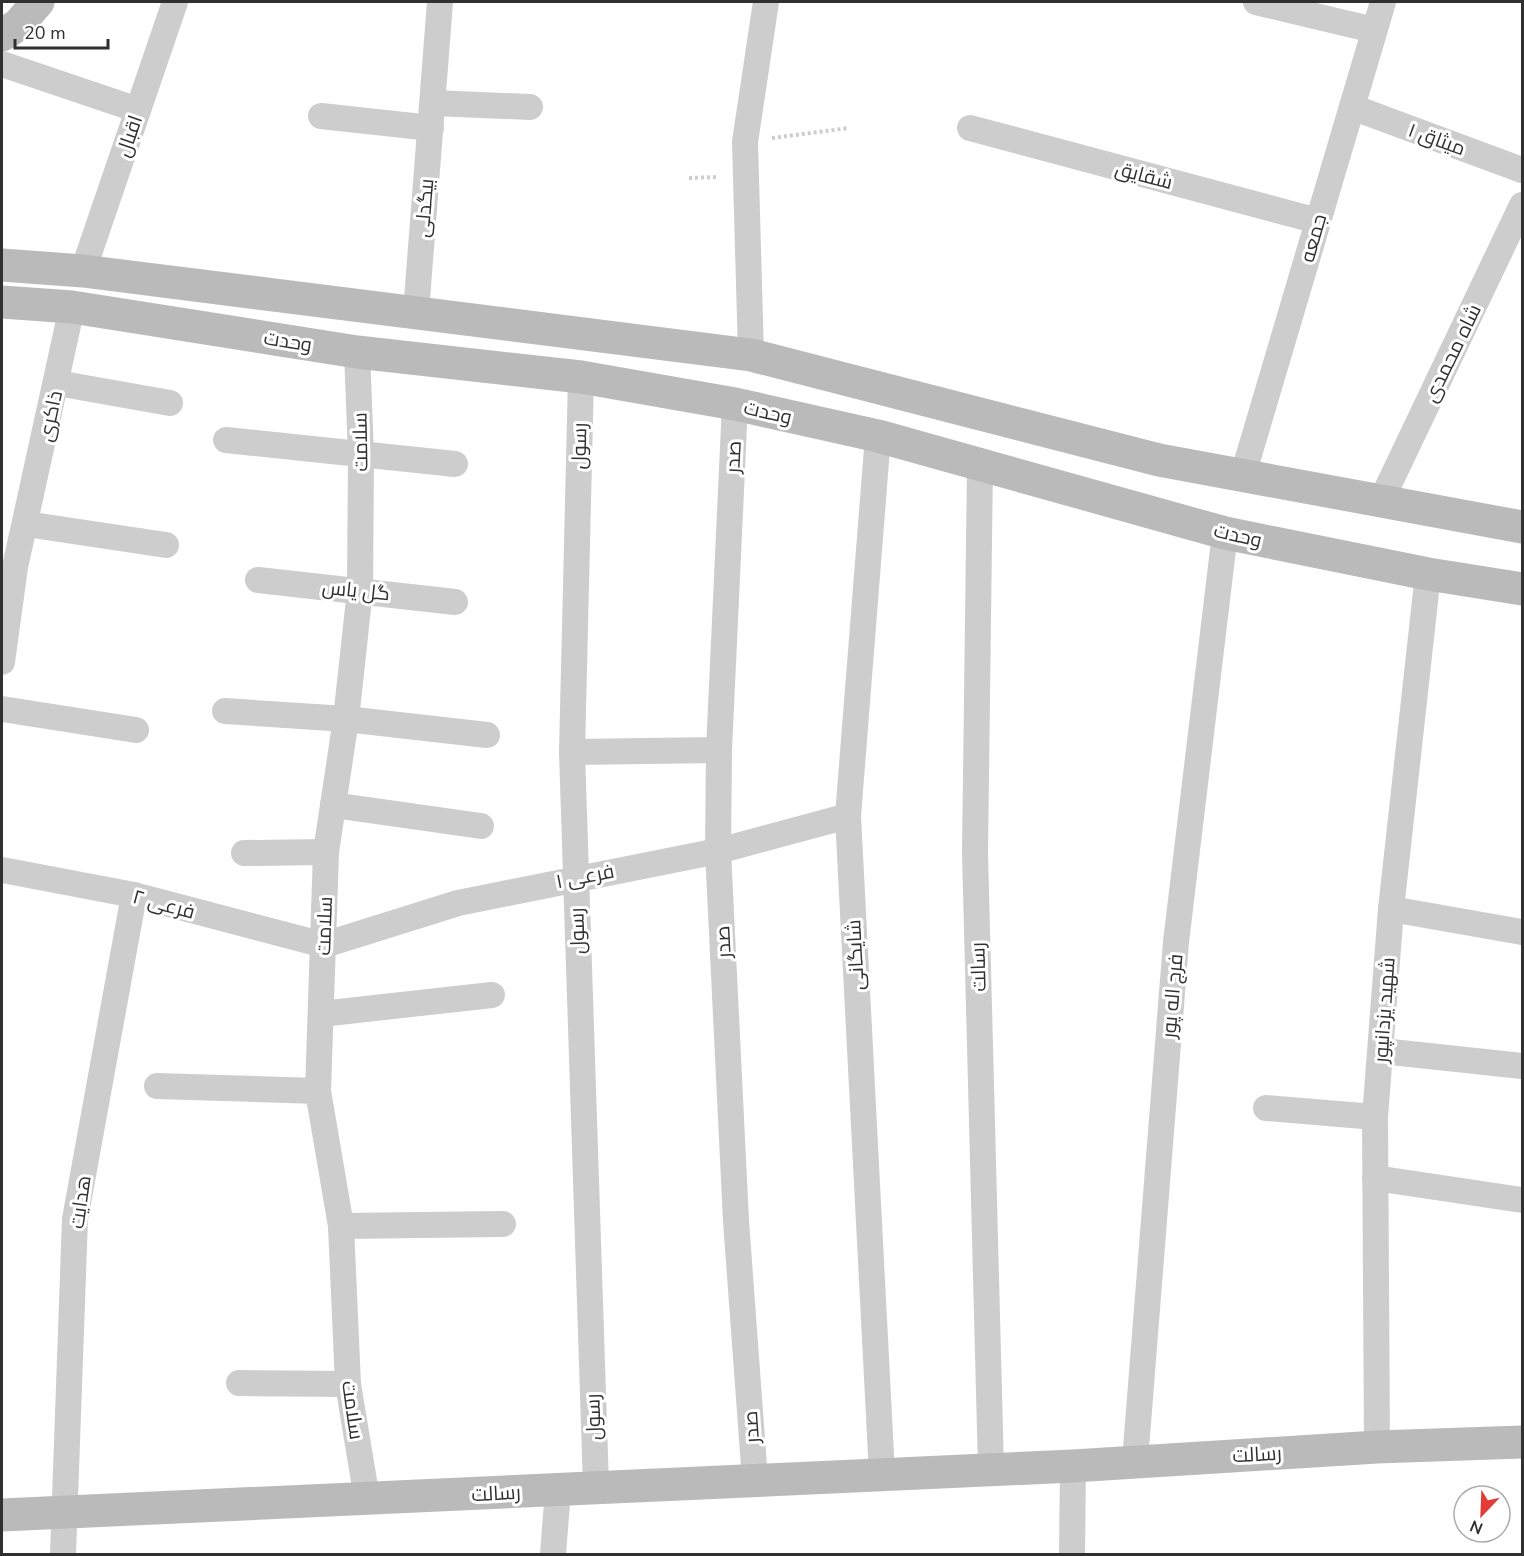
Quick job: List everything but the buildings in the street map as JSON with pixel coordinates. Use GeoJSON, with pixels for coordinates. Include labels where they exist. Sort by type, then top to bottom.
{"type":"FeatureCollection","features":[{"type":"Feature","properties":{"kind":"main road"},"geometry":{"type":"LineString","coordinates":[[2,35],[18,25],[38,2]]}},
{"type":"Feature","properties":{"kind":"main road"},"geometry":{"type":"LineString","coordinates":[[2,265],[83,272],[416,312],[751,355],[1159,460],[1522,527]]}},
{"type":"Feature","properties":{"kind":"main road","name":"وحدت"},"geometry":{"type":"LineString","coordinates":[[2,302],[72,307],[357,352],[581,377],[735,404],[878,436],[1225,533],[1522,589]]}},
{"type":"Feature","properties":{"kind":"main road","name":"رسالت"},"geometry":{"type":"LineString","coordinates":[[2,1515],[558,1490],[596,1486],[991,1470],[1522,1442]]}},
{"type":"Feature","properties":{"kind":"street","name":"اقبال"},"geometry":{"type":"LineString","coordinates":[[83,272],[175,2]]}},
{"type":"Feature","properties":{"kind":"street","name":"بیگدلی"},"geometry":{"type":"LineString","coordinates":[[416,312],[440,2]]}},
{"type":"Feature","properties":{"kind":"street"},"geometry":{"type":"LineString","coordinates":[[751,355],[745,142],[766,2]]}},
{"type":"Feature","properties":{"kind":"street"},"geometry":{"type":"LineString","coordinates":[[1256,2],[1374,30]]}},
{"type":"Feature","properties":{"kind":"street","name":"جمعه"},"geometry":{"type":"LineString","coordinates":[[1243,475],[1383,2]]}},
{"type":"Feature","properties":{"kind":"street"},"geometry":{"type":"LineString","coordinates":[[2,64],[138,110]]}},
{"type":"Feature","properties":{"kind":"street"},"geometry":{"type":"LineString","coordinates":[[321,116],[432,115],[530,107]]}},
{"type":"Feature","properties":{"kind":"street","name":"میثاق ۱"},"geometry":{"type":"LineString","coordinates":[[1352,108],[1522,170]]}},
{"type":"Feature","properties":{"kind":"street","name":"شقایق"},"geometry":{"type":"LineString","coordinates":[[970,128],[1318,221]]}},
{"type":"Feature","properties":{"kind":"street","name":"شاه محمدی"},"geometry":{"type":"LineString","coordinates":[[1381,501],[1522,205]]}},
{"type":"Feature","properties":{"kind":"street","name":"ذاکری"},"geometry":{"type":"LineString","coordinates":[[2,662],[15,567],[72,307]]}},
{"type":"Feature","properties":{"kind":"street","name":"سلامت"},"geometry":{"type":"LineString","coordinates":[[357,352],[361,455],[360,590],[346,720],[327,852],[318,1091],[341,1227],[348,1384],[367,1499]]}},
{"type":"Feature","properties":{"kind":"street","name":"رسول"},"geometry":{"type":"LineString","coordinates":[[581,377],[572,752],[596,1486]]}},
{"type":"Feature","properties":{"kind":"street"},"geometry":{"type":"LineString","coordinates":[[57,383],[170,403]]}},
{"type":"Feature","properties":{"kind":"street","name":"صدر"},"geometry":{"type":"LineString","coordinates":[[735,404],[719,750],[718,851],[736,1221],[755,1480]]}},
{"type":"Feature","properties":{"kind":"street","name":"شایگانی"},"geometry":{"type":"LineString","coordinates":[[878,436],[848,816],[882,1474]]}},
{"type":"Feature","properties":{"kind":"street"},"geometry":{"type":"LineString","coordinates":[[226,440],[455,464]]}},
{"type":"Feature","properties":{"kind":"street","name":"رسالت"},"geometry":{"type":"LineString","coordinates":[[980,465],[975,853],[991,1470]]}},
{"type":"Feature","properties":{"kind":"street"},"geometry":{"type":"LineString","coordinates":[[26,524],[166,545]]}},
{"type":"Feature","properties":{"kind":"street","name":"فرج اله پور"},"geometry":{"type":"LineString","coordinates":[[1135,1461],[1176,942],[1225,533]]}},
{"type":"Feature","properties":{"kind":"street","name":"شهید یزدانپور"},"geometry":{"type":"LineString","coordinates":[[1377,1448],[1375,1117],[1382,1051],[1391,909],[1428,573]]}},
{"type":"Feature","properties":{"kind":"street","name":"گل یاس"},"geometry":{"type":"LineString","coordinates":[[258,580],[455,602]]}},
{"type":"Feature","properties":{"kind":"street"},"geometry":{"type":"LineString","coordinates":[[2,709],[135,730]]}},
{"type":"Feature","properties":{"kind":"street"},"geometry":{"type":"LineString","coordinates":[[225,711],[346,720],[487,735]]}},
{"type":"Feature","properties":{"kind":"street"},"geometry":{"type":"LineString","coordinates":[[572,752],[719,750]]}},
{"type":"Feature","properties":{"kind":"street"},"geometry":{"type":"LineString","coordinates":[[333,805],[481,826]]}},
{"type":"Feature","properties":{"kind":"street","name":"فرعی ۱"},"geometry":{"type":"LineString","coordinates":[[324,945],[458,903],[718,851],[848,816]]}},
{"type":"Feature","properties":{"kind":"street"},"geometry":{"type":"LineString","coordinates":[[244,853],[327,852]]}},
{"type":"Feature","properties":{"kind":"street","name":"فرعی ۲"},"geometry":{"type":"LineString","coordinates":[[2,870],[134,895],[324,945]]}},
{"type":"Feature","properties":{"kind":"street","name":"هدایت"},"geometry":{"type":"LineString","coordinates":[[63,1554],[75,1219],[134,895]]}},
{"type":"Feature","properties":{"kind":"street"},"geometry":{"type":"LineString","coordinates":[[1391,909],[1522,932]]}},
{"type":"Feature","properties":{"kind":"street"},"geometry":{"type":"LineString","coordinates":[[321,1014],[492,995]]}},
{"type":"Feature","properties":{"kind":"street"},"geometry":{"type":"LineString","coordinates":[[1382,1051],[1522,1066]]}},
{"type":"Feature","properties":{"kind":"street"},"geometry":{"type":"LineString","coordinates":[[158,1086],[318,1091]]}},
{"type":"Feature","properties":{"kind":"street"},"geometry":{"type":"LineString","coordinates":[[1266,1108],[1375,1117]]}},
{"type":"Feature","properties":{"kind":"street"},"geometry":{"type":"LineString","coordinates":[[1375,1178],[1522,1200]]}},
{"type":"Feature","properties":{"kind":"street"},"geometry":{"type":"LineString","coordinates":[[341,1227],[502,1224]]}},
{"type":"Feature","properties":{"kind":"street"},"geometry":{"type":"LineString","coordinates":[[239,1383],[348,1384]]}},
{"type":"Feature","properties":{"kind":"street"},"geometry":{"type":"LineString","coordinates":[[1072,1554],[1073,1466]]}},
{"type":"Feature","properties":{"kind":"street"},"geometry":{"type":"LineString","coordinates":[[553,1554],[558,1490]]}},
{"type":"Feature","properties":{"kind":"path"},"geometry":{"type":"LineString","coordinates":[[745,142],[849,128]]}}]}
